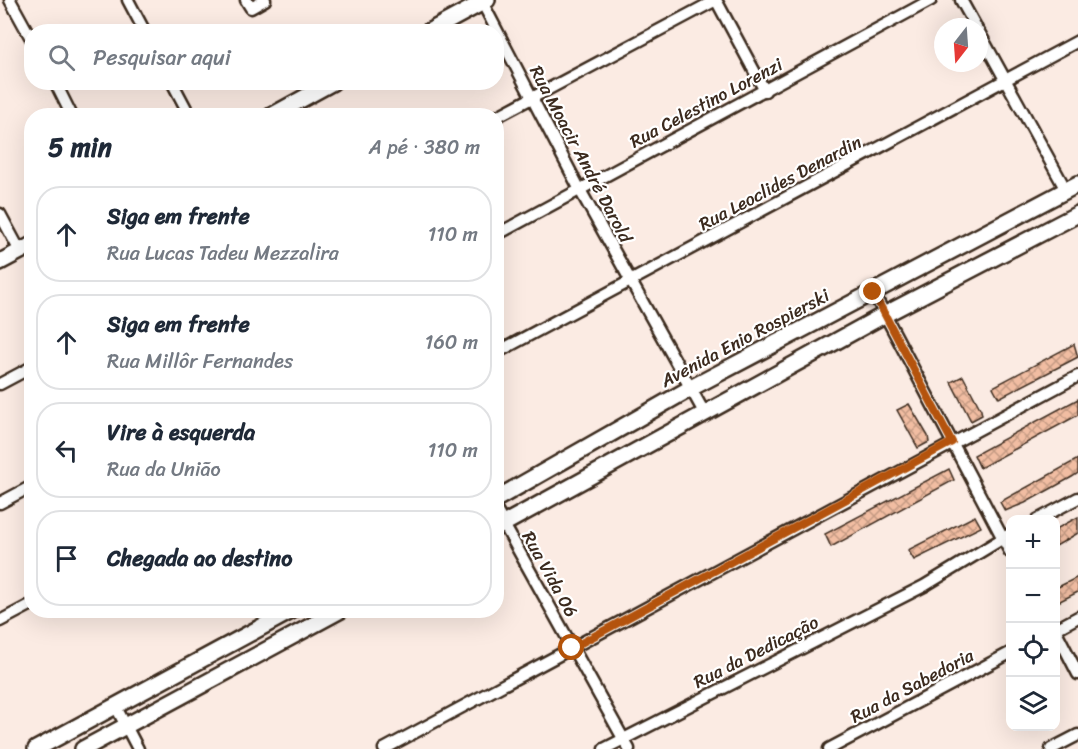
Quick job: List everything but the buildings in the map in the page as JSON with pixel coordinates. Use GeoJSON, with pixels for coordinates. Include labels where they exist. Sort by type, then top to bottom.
{"type":"FeatureCollection","features":[{"type":"Feature","properties":{"kind":"street"},"geometry":{"type":"LineString","coordinates":[[10,0],[24,25]]}},
{"type":"Feature","properties":{"kind":"street"},"geometry":{"type":"LineString","coordinates":[[128,0],[141,24]]}},
{"type":"Feature","properties":{"kind":"street"},"geometry":{"type":"LineString","coordinates":[[248,4],[265,0]]}},
{"type":"Feature","properties":{"kind":"street"},"geometry":{"type":"LineString","coordinates":[[504,113],[716,0],[765,91]]}},
{"type":"Feature","properties":{"kind":"street","name":"Rua Celestino Lorenzi"},"geometry":{"type":"LineString","coordinates":[[504,231],[931,0]]}},
{"type":"Feature","properties":{"kind":"street"},"geometry":{"type":"LineString","coordinates":[[961,0],[971,18]]}},
{"type":"Feature","properties":{"kind":"street"},"geometry":{"type":"LineString","coordinates":[[442,24],[483,1]]}},
{"type":"Feature","properties":{"kind":"street","name":"Rua Moacir André Darold"},"geometry":{"type":"LineString","coordinates":[[483,1],[495,24]]}},
{"type":"Feature","properties":{"kind":"street","name":"Rua Leoclides Denardin"},"geometry":{"type":"LineString","coordinates":[[504,349],[1078,41]]}},
{"type":"Feature","properties":{"kind":"street","name":"Rua Moacir André Darold"},"geometry":{"type":"LineString","coordinates":[[504,43],[580,190],[705,414]]}},
{"type":"Feature","properties":{"kind":"street"},"geometry":{"type":"LineString","coordinates":[[988,48],[1072,187]]}},
{"type":"Feature","properties":{"kind":"street"},"geometry":{"type":"LineString","coordinates":[[59,90],[68,108]]}},
{"type":"Feature","properties":{"kind":"street"},"geometry":{"type":"LineString","coordinates":[[176,90],[186,108]]}},
{"type":"Feature","properties":{"kind":"street"},"geometry":{"type":"LineString","coordinates":[[286,108],[319,90]]}},
{"type":"Feature","properties":{"kind":"street","name":"Avenida Enio Rospierski"},"geometry":{"type":"LineString","coordinates":[[504,494],[691,388],[1072,187]]}},
{"type":"Feature","properties":{"kind":"street"},"geometry":{"type":"LineString","coordinates":[[0,214],[24,245]]}},
{"type":"Feature","properties":{"kind":"street"},"geometry":{"type":"LineString","coordinates":[[504,524],[884,315],[1078,214]]}},
{"type":"Feature","properties":{"kind":"street"},"geometry":{"type":"LineString","coordinates":[[0,261],[24,249]]}},
{"type":"Feature","properties":{"kind":"street"},"geometry":{"type":"LineString","coordinates":[[873,292],[952,442],[1006,536]]}},
{"type":"Feature","properties":{"kind":"street"},"geometry":{"type":"LineString","coordinates":[[0,384],[24,371]]}},
{"type":"Feature","properties":{"kind":"street"},"geometry":{"type":"LineString","coordinates":[[384,749],[1078,376]]}},
{"type":"Feature","properties":{"kind":"street"},"geometry":{"type":"LineString","coordinates":[[0,503],[24,490]]}},
{"type":"Feature","properties":{"kind":"street"},"geometry":{"type":"LineString","coordinates":[[1045,515],[1078,498]]}},
{"type":"Feature","properties":{"kind":"street","name":"Rua Vida 06"},"geometry":{"type":"LineString","coordinates":[[504,533],[628,749]]}},
{"type":"Feature","properties":{"kind":"street","name":"Rua da Dedicação"},"geometry":{"type":"LineString","coordinates":[[604,749],[924,586],[1006,536]]}},
{"type":"Feature","properties":{"kind":"street"},"geometry":{"type":"LineString","coordinates":[[0,621],[24,608]]}},
{"type":"Feature","properties":{"kind":"street"},"geometry":{"type":"LineString","coordinates":[[1060,628],[1078,617]]}},
{"type":"Feature","properties":{"kind":"street"},"geometry":{"type":"LineString","coordinates":[[36,749],[278,618]]}},
{"type":"Feature","properties":{"kind":"street"},"geometry":{"type":"LineString","coordinates":[[83,749],[328,618]]}},
{"type":"Feature","properties":{"kind":"street"},"geometry":{"type":"LineString","coordinates":[[1060,638],[1078,674]]}},
{"type":"Feature","properties":{"kind":"street","name":"Rua da Sabedoria"},"geometry":{"type":"LineString","coordinates":[[830,749],[1006,656]]}},
{"type":"Feature","properties":{"kind":"street"},"geometry":{"type":"LineString","coordinates":[[116,707],[138,749]]}},
{"type":"Feature","properties":{"kind":"street"},"geometry":{"type":"LineString","coordinates":[[1051,749],[1078,735]]}},
{"type":"Feature","properties":{"kind":"route"},"geometry":{"type":"LineString","coordinates":[[572,648],[952,442],[873,292]]}}]}
